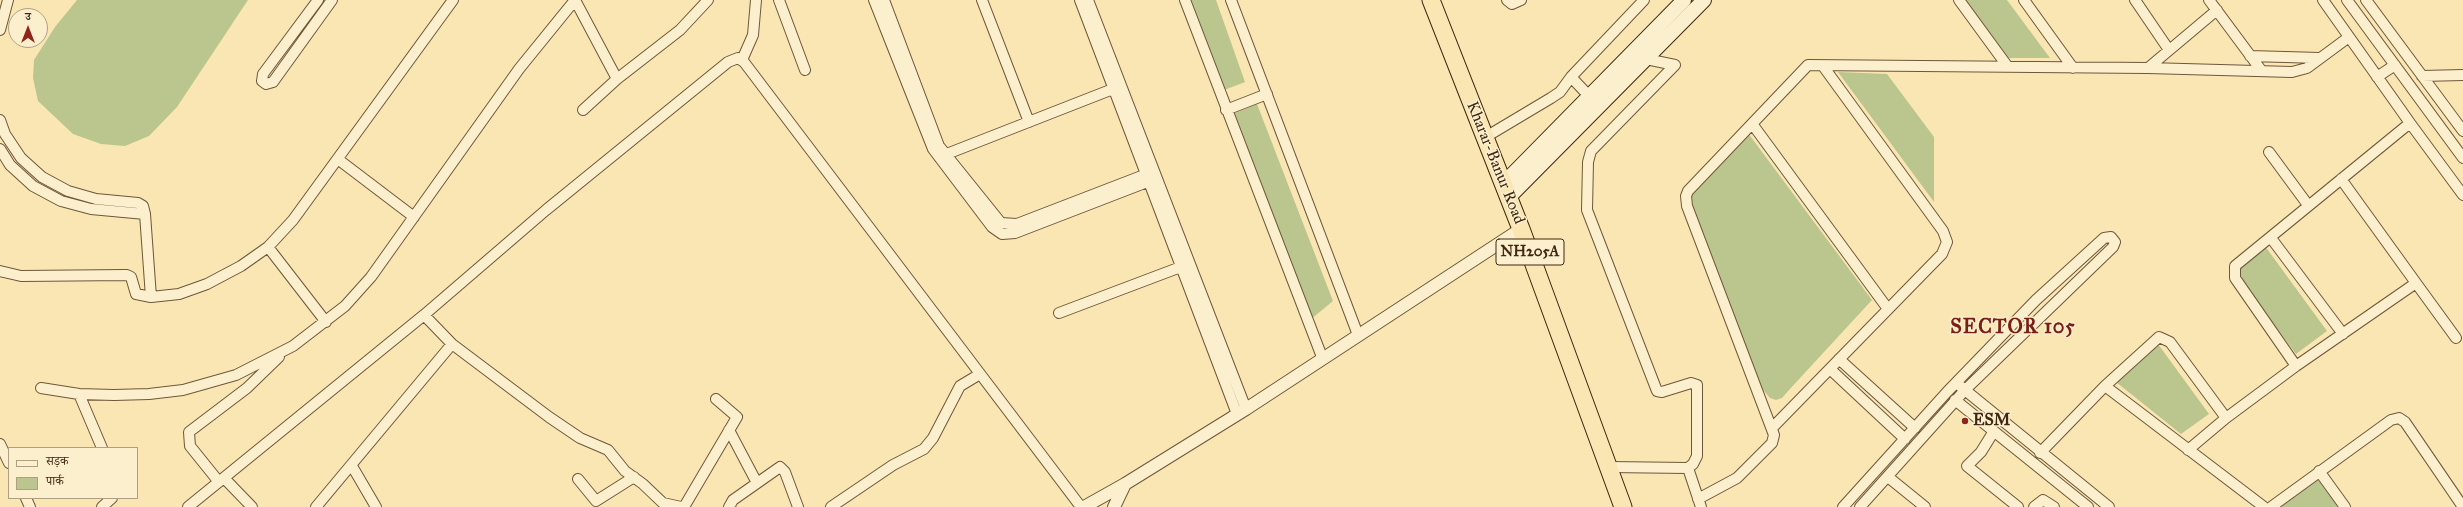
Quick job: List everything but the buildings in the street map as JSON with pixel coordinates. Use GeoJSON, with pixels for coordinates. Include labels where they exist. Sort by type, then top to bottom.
{"type":"FeatureCollection","features":[{"type":"Feature","properties":{"kind":"highway","name":"Kharar-Banur Road"},"geometry":{"type":"LineString","coordinates":[[1431,0],[1484,138],[1521,228],[1623,507]]}},
{"type":"Feature","properties":{"kind":"main road"},"geometry":{"type":"LineString","coordinates":[[1506,191],[1590,97],[1684,0]]}},
{"type":"Feature","properties":{"kind":"main road"},"geometry":{"type":"LineString","coordinates":[[1506,191],[1646,60],[1704,0]]}},
{"type":"Feature","properties":{"kind":"street"},"geometry":{"type":"LineString","coordinates":[[0,30],[8,0]]}},
{"type":"Feature","properties":{"kind":"street"},"geometry":{"type":"LineString","coordinates":[[318,0],[263,74],[262,81],[266,84],[273,82],[332,0]]}},
{"type":"Feature","properties":{"kind":"street"},"geometry":{"type":"LineString","coordinates":[[252,507],[222,480],[190,446],[189,432],[247,388],[285,351],[326,322],[345,306],[371,277],[519,69],[575,0],[617,79]]}},
{"type":"Feature","properties":{"kind":"street"},"geometry":{"type":"LineString","coordinates":[[582,110],[617,79],[680,30],[708,0]]}},
{"type":"Feature","properties":{"kind":"street"},"geometry":{"type":"LineString","coordinates":[[742,60],[753,34],[756,0]]}},
{"type":"Feature","properties":{"kind":"street"},"geometry":{"type":"LineString","coordinates":[[779,0],[806,70]]}},
{"type":"Feature","properties":{"kind":"street"},"geometry":{"type":"LineString","coordinates":[[874,0],[941,156],[992,227],[1002,234],[1015,234],[1152,176]]}},
{"type":"Feature","properties":{"kind":"street"},"geometry":{"type":"LineString","coordinates":[[884,0],[941,156]]}},
{"type":"Feature","properties":{"kind":"street"},"geometry":{"type":"LineString","coordinates":[[982,0],[1029,122]]}},
{"type":"Feature","properties":{"kind":"street"},"geometry":{"type":"LineString","coordinates":[[1080,0],[1117,87],[1242,411]]}},
{"type":"Feature","properties":{"kind":"street"},"geometry":{"type":"LineString","coordinates":[[1088,0],[1117,87]]}},
{"type":"Feature","properties":{"kind":"street"},"geometry":{"type":"LineString","coordinates":[[1184,0],[1322,357]]}},
{"type":"Feature","properties":{"kind":"street"},"geometry":{"type":"LineString","coordinates":[[1230,0],[1358,335]]}},
{"type":"Feature","properties":{"kind":"street"},"geometry":{"type":"LineString","coordinates":[[1507,0],[1512,4],[1521,0]]}},
{"type":"Feature","properties":{"kind":"street"},"geometry":{"type":"LineString","coordinates":[[1484,138],[1560,92],[1572,77],[1644,0]]}},
{"type":"Feature","properties":{"kind":"street"},"geometry":{"type":"LineString","coordinates":[[1960,0],[2008,67]]}},
{"type":"Feature","properties":{"kind":"street"},"geometry":{"type":"LineString","coordinates":[[2024,0],[2073,68]]}},
{"type":"Feature","properties":{"kind":"street"},"geometry":{"type":"LineString","coordinates":[[2135,0],[2169,50]]}},
{"type":"Feature","properties":{"kind":"street"},"geometry":{"type":"LineString","coordinates":[[2209,0],[2261,70]]}},
{"type":"Feature","properties":{"kind":"street"},"geometry":{"type":"LineString","coordinates":[[2323,0],[2463,195]]}},
{"type":"Feature","properties":{"kind":"street"},"geometry":{"type":"LineString","coordinates":[[2347,0],[2463,158]]}},
{"type":"Feature","properties":{"kind":"street"},"geometry":{"type":"LineString","coordinates":[[2366,0],[2463,131]]}},
{"type":"Feature","properties":{"kind":"street"},"geometry":{"type":"LineString","coordinates":[[0,271],[22,276],[127,275],[132,278],[136,294],[151,297],[179,294],[207,284],[241,266],[268,247],[293,220],[339,160],[448,2]]}},
{"type":"Feature","properties":{"kind":"street"},"geometry":{"type":"LineString","coordinates":[[2148,68],[2217,10]]}},
{"type":"Feature","properties":{"kind":"street"},"geometry":{"type":"LineString","coordinates":[[1688,468],[1699,503],[1744,471],[1772,443],[1774,435],[1773,427],[1686,200],[1688,191],[1808,65],[2148,68],[2298,72],[2307,68],[2349,37]]}},
{"type":"Feature","properties":{"kind":"street"},"geometry":{"type":"LineString","coordinates":[[2250,56],[2320,58]]}},
{"type":"Feature","properties":{"kind":"street"},"geometry":{"type":"LineString","coordinates":[[188,507],[424,315],[546,210],[722,67],[734,59],[742,60],[1081,507]]}},
{"type":"Feature","properties":{"kind":"street"},"geometry":{"type":"LineString","coordinates":[[1608,467],[1688,468],[1694,464],[1697,456],[1697,385],[1691,382],[1662,392],[1657,391],[1586,206],[1588,162],[1591,151],[1675,65],[1646,60]]}},
{"type":"Feature","properties":{"kind":"street"},"geometry":{"type":"LineString","coordinates":[[2377,77],[2395,65]]}},
{"type":"Feature","properties":{"kind":"street"},"geometry":{"type":"LineString","coordinates":[[1773,427],[1942,254],[1946,248],[1946,236],[1823,66]]}},
{"type":"Feature","properties":{"kind":"street"},"geometry":{"type":"LineString","coordinates":[[2422,76],[2463,75]]}},
{"type":"Feature","properties":{"kind":"street"},"geometry":{"type":"LineString","coordinates":[[1572,77],[1590,97]]}},
{"type":"Feature","properties":{"kind":"street"},"geometry":{"type":"LineString","coordinates":[[941,156],[1117,87]]}},
{"type":"Feature","properties":{"kind":"street"},"geometry":{"type":"LineString","coordinates":[[1226,110],[1267,94]]}},
{"type":"Feature","properties":{"kind":"street"},"geometry":{"type":"LineString","coordinates":[[0,120],[5,134],[21,158],[42,177],[75,193],[96,199],[138,203],[143,206],[145,214],[151,297]]}},
{"type":"Feature","properties":{"kind":"street"},"geometry":{"type":"LineString","coordinates":[[2296,366],[2233,274],[2235,266],[2410,123]]}},
{"type":"Feature","properties":{"kind":"street"},"geometry":{"type":"LineString","coordinates":[[1753,124],[1888,309]]}},
{"type":"Feature","properties":{"kind":"street"},"geometry":{"type":"LineString","coordinates":[[0,149],[10,165],[33,186],[61,201],[91,209],[145,214]]}},
{"type":"Feature","properties":{"kind":"street"},"geometry":{"type":"LineString","coordinates":[[2269,152],[2308,205]]}},
{"type":"Feature","properties":{"kind":"street"},"geometry":{"type":"LineString","coordinates":[[339,160],[414,217]]}},
{"type":"Feature","properties":{"kind":"street"},"geometry":{"type":"LineString","coordinates":[[2341,179],[2456,338]]}},
{"type":"Feature","properties":{"kind":"street"},"geometry":{"type":"LineString","coordinates":[[1084,507],[1125,484],[1242,411],[1322,357],[1521,228]]}},
{"type":"Feature","properties":{"kind":"street"},"geometry":{"type":"LineString","coordinates":[[1843,507],[1957,382],[2036,300],[2104,238],[2111,237],[2115,242],[2113,247],[2047,309],[1955,400],[1860,507]]}},
{"type":"Feature","properties":{"kind":"street"},"geometry":{"type":"LineString","coordinates":[[2271,238],[2343,334]]}},
{"type":"Feature","properties":{"kind":"street"},"geometry":{"type":"LineString","coordinates":[[268,247],[326,322]]}},
{"type":"Feature","properties":{"kind":"street"},"geometry":{"type":"LineString","coordinates":[[1059,313],[1185,266]]}},
{"type":"Feature","properties":{"kind":"street"},"geometry":{"type":"LineString","coordinates":[[2188,450],[2226,418],[2296,366],[2416,283]]}},
{"type":"Feature","properties":{"kind":"street"},"geometry":{"type":"LineString","coordinates":[[2036,300],[2047,309]]}},
{"type":"Feature","properties":{"kind":"street"},"geometry":{"type":"LineString","coordinates":[[424,315],[452,344],[564,428],[580,438],[608,450],[625,471],[634,477],[663,503],[683,507],[736,420],[736,414],[716,399]]}},
{"type":"Feature","properties":{"kind":"street"},"geometry":{"type":"LineString","coordinates":[[2040,453],[2105,386],[2155,339],[2164,338],[2170,342],[2226,418]]}},
{"type":"Feature","properties":{"kind":"street"},"geometry":{"type":"LineString","coordinates":[[316,507],[352,466],[400,404],[452,344]]}},
{"type":"Feature","properties":{"kind":"street"},"geometry":{"type":"LineString","coordinates":[[41,388],[79,394],[128,395],[183,390],[236,375],[285,351]]}},
{"type":"Feature","properties":{"kind":"street"},"geometry":{"type":"LineString","coordinates":[[1839,359],[1915,428]]}},
{"type":"Feature","properties":{"kind":"street"},"geometry":{"type":"LineString","coordinates":[[1830,369],[1905,439]]}},
{"type":"Feature","properties":{"kind":"street"},"geometry":{"type":"LineString","coordinates":[[831,507],[893,465],[924,449],[933,438],[960,386],[980,374]]}},
{"type":"Feature","properties":{"kind":"street"},"geometry":{"type":"LineString","coordinates":[[1957,382],[2040,453],[2109,507]]}},
{"type":"Feature","properties":{"kind":"street"},"geometry":{"type":"LineString","coordinates":[[2105,386],[2264,507]]}},
{"type":"Feature","properties":{"kind":"street"},"geometry":{"type":"LineString","coordinates":[[79,394],[102,447]]}},
{"type":"Feature","properties":{"kind":"street"},"geometry":{"type":"LineString","coordinates":[[1955,400],[2088,507]]}},
{"type":"Feature","properties":{"kind":"street"},"geometry":{"type":"LineString","coordinates":[[2271,507],[2391,420],[2399,418],[2405,422],[2463,507]]}},
{"type":"Feature","properties":{"kind":"street"},"geometry":{"type":"LineString","coordinates":[[729,430],[757,482]]}},
{"type":"Feature","properties":{"kind":"street"},"geometry":{"type":"LineString","coordinates":[[1994,431],[1981,452],[1967,466],[2018,507]]}},
{"type":"Feature","properties":{"kind":"street"},"geometry":{"type":"LineString","coordinates":[[0,444],[8,461]]}},
{"type":"Feature","properties":{"kind":"street"},"geometry":{"type":"LineString","coordinates":[[352,466],[376,507]]}},
{"type":"Feature","properties":{"kind":"street"},"geometry":{"type":"LineString","coordinates":[[729,507],[733,500],[780,467],[785,472],[798,507]]}},
{"type":"Feature","properties":{"kind":"street"},"geometry":{"type":"LineString","coordinates":[[2319,471],[2346,507]]}},
{"type":"Feature","properties":{"kind":"street"},"geometry":{"type":"LineString","coordinates":[[578,479],[596,501],[634,477]]}},
{"type":"Feature","properties":{"kind":"street"},"geometry":{"type":"LineString","coordinates":[[1888,477],[1925,507]]}},
{"type":"Feature","properties":{"kind":"street"},"geometry":{"type":"LineString","coordinates":[[1114,507],[1125,484]]}},
{"type":"Feature","properties":{"kind":"street"},"geometry":{"type":"LineString","coordinates":[[102,507],[112,499]]}},
{"type":"Feature","properties":{"kind":"street"},"geometry":{"type":"LineString","coordinates":[[2034,507],[2042,500],[2054,507]]}},
{"type":"Feature","properties":{"kind":"green space"},"geometry":{"type":"Polygon","coordinates":[[[77,0],[248,0],[177,107],[149,136],[125,146],[101,144],[73,134],[38,101],[33,78],[34,60],[42,48],[48,48],[48,38],[77,0]]]}},
{"type":"Feature","properties":{"kind":"green space"},"geometry":{"type":"Polygon","coordinates":[[[1187,0],[1216,0],[1245,82],[1219,92],[1187,0]]]}},
{"type":"Feature","properties":{"kind":"green space"},"geometry":{"type":"Polygon","coordinates":[[[1965,0],[2007,0],[2050,58],[2008,58],[1965,0]]]}},
{"type":"Feature","properties":{"kind":"green space"},"geometry":{"type":"Polygon","coordinates":[[[1838,72],[1887,74],[1934,137],[1934,202],[1838,72]]]}},
{"type":"Feature","properties":{"kind":"green space"},"geometry":{"type":"Polygon","coordinates":[[[1257,104],[1333,301],[1310,320],[1231,115],[1257,104]]]}},
{"type":"Feature","properties":{"kind":"green space"},"geometry":{"type":"Polygon","coordinates":[[[1748,133],[1872,300],[1782,398],[1776,400],[1770,398],[1758,384],[1687,190],[1748,133]]]}},
{"type":"Feature","properties":{"kind":"green space"},"geometry":{"type":"Polygon","coordinates":[[[2262,242],[2327,331],[2296,354],[2230,265],[2262,242]]]}},
{"type":"Feature","properties":{"kind":"green space"},"geometry":{"type":"Polygon","coordinates":[[[2158,344],[2209,414],[2181,434],[2111,378],[2158,344]]]}},
{"type":"Feature","properties":{"kind":"green space"},"geometry":{"type":"Polygon","coordinates":[[[2316,477],[2338,507],[2272,507],[2316,477]]]}},
{"type":"Feature","properties":{"kind":"place","name":"ESM"},"geometry":{"type":"Point","coordinates":[1965,421]}},
{"type":"Feature","properties":{"kind":"district","name":"SECTOR 105"},"geometry":{"type":"Point","coordinates":[2013,328]}}]}
